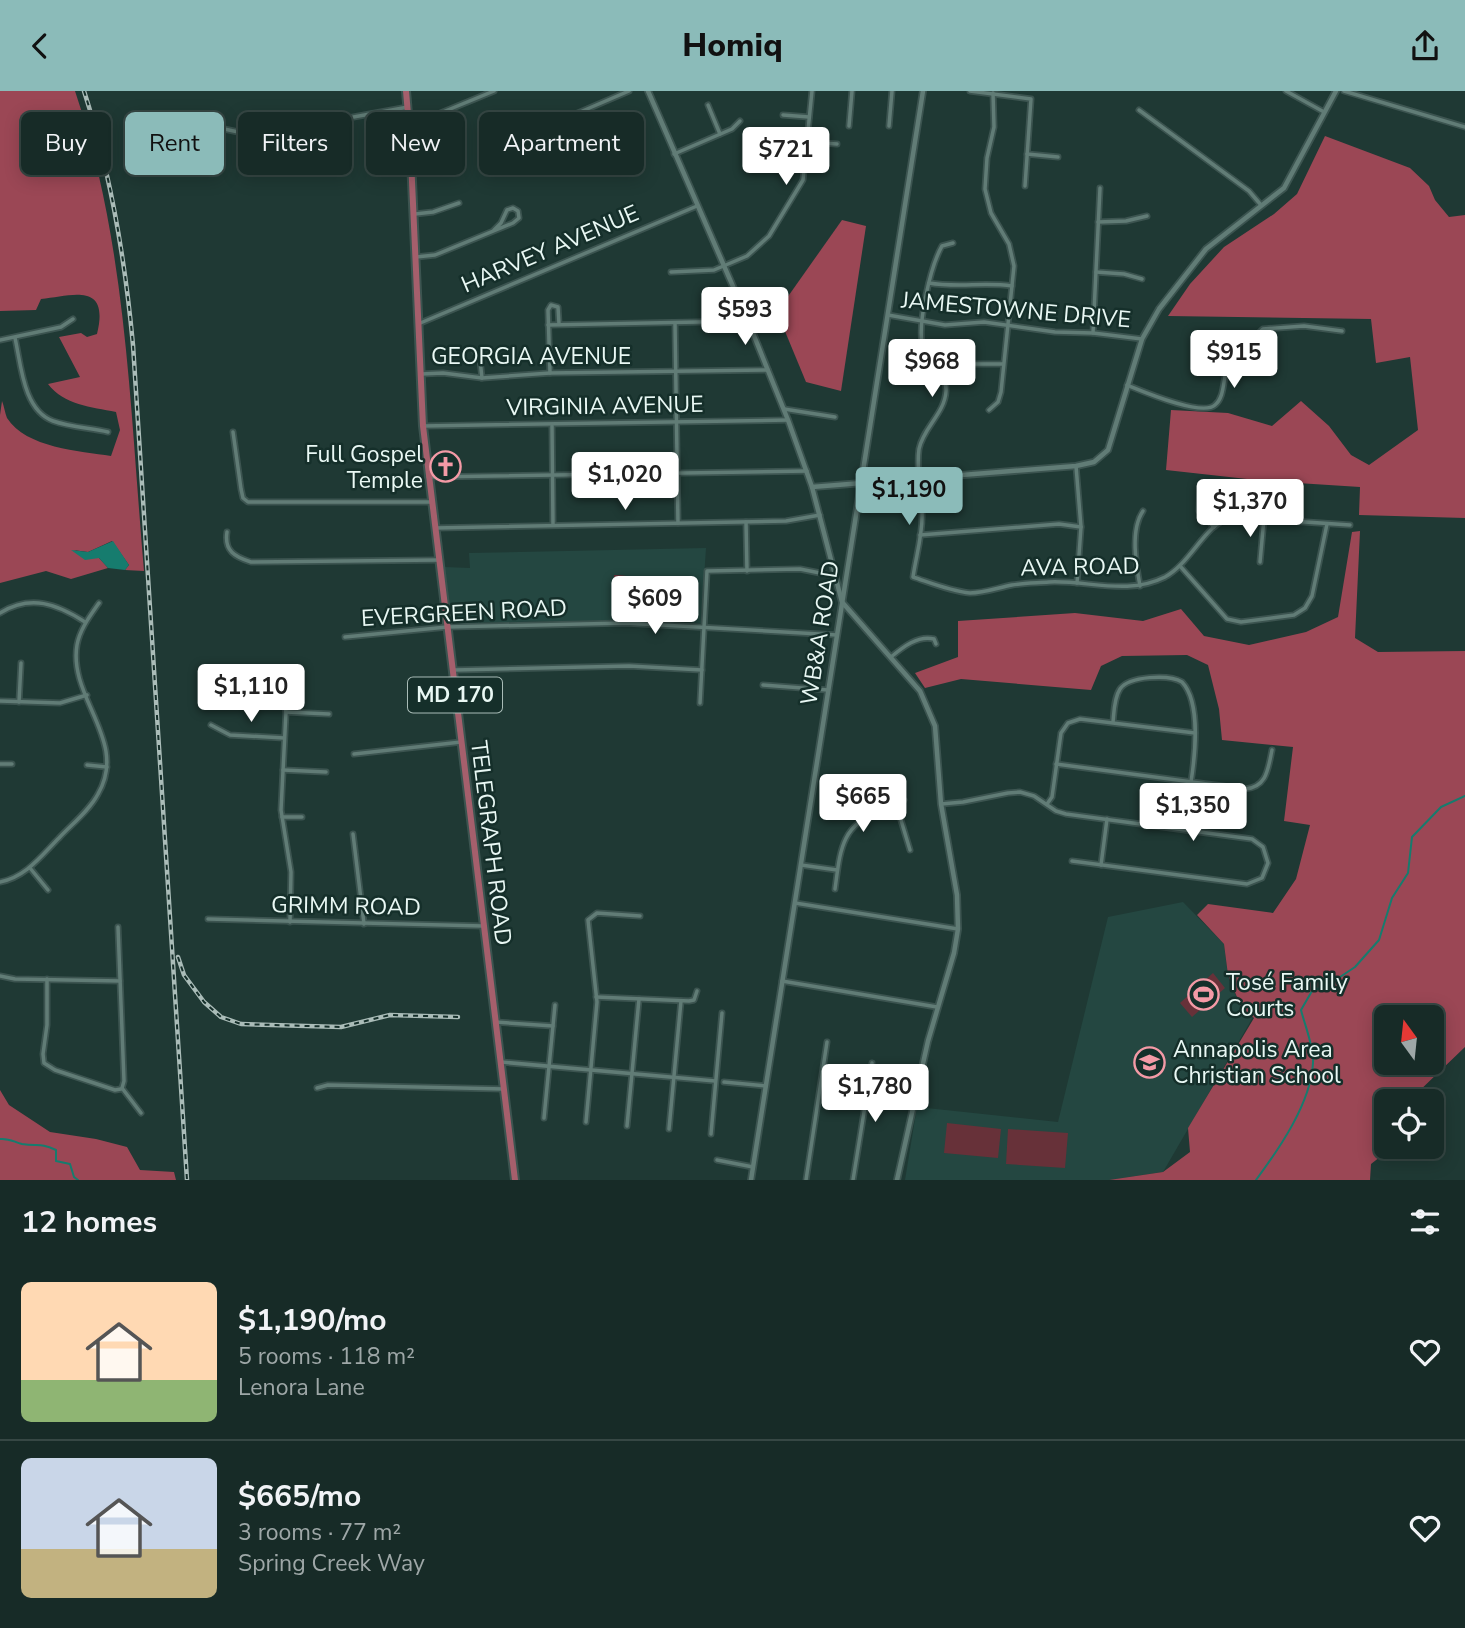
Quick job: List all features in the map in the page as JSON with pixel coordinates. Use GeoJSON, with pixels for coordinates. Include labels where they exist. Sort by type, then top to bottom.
{"type":"FeatureCollection","features":[{"type":"Feature","properties":{"kind":"main road","name":"TELEGRAPH ROAD"},"geometry":{"type":"LineString","coordinates":[[406,91],[409,112]]}},
{"type":"Feature","properties":{"kind":"main road","name":"TELEGRAPH ROAD"},"geometry":{"type":"LineString","coordinates":[[412,175],[422,426],[515,1180]]}},
{"type":"Feature","properties":{"kind":"street"},"geometry":{"type":"LineString","coordinates":[[444,112],[494,91]]}},
{"type":"Feature","properties":{"kind":"street"},"geometry":{"type":"LineString","coordinates":[[580,112],[629,91]]}},
{"type":"Feature","properties":{"kind":"street"},"geometry":{"type":"LineString","coordinates":[[648,91],[784,409],[813,488],[842,602],[920,691],[933,719],[939,748],[940,804],[956,884],[958,929],[897,1180]]}},
{"type":"Feature","properties":{"kind":"street"},"geometry":{"type":"LineString","coordinates":[[671,272],[710,271],[724,266],[756,250],[769,236],[803,180],[812,91]]}},
{"type":"Feature","properties":{"kind":"street"},"geometry":{"type":"LineString","coordinates":[[849,126],[852,91]]}},
{"type":"Feature","properties":{"kind":"street"},"geometry":{"type":"LineString","coordinates":[[889,126],[892,91]]}},
{"type":"Feature","properties":{"kind":"street","name":"WB&A ROAD"},"geometry":{"type":"LineString","coordinates":[[751,1180],[923,91]]}},
{"type":"Feature","properties":{"kind":"street"},"geometry":{"type":"LineString","coordinates":[[970,91],[1031,99],[1025,186]]}},
{"type":"Feature","properties":{"kind":"street"},"geometry":{"type":"LineString","coordinates":[[1286,91],[1324,113]]}},
{"type":"Feature","properties":{"kind":"street"},"geometry":{"type":"LineString","coordinates":[[813,488],[1076,466],[1094,462],[1108,450],[1142,339],[1152,319],[1199,256],[1213,242],[1263,206],[1288,183],[1336,91]]}},
{"type":"Feature","properties":{"kind":"street"},"geometry":{"type":"LineString","coordinates":[[1344,91],[1465,127]]}},
{"type":"Feature","properties":{"kind":"street"},"geometry":{"type":"LineString","coordinates":[[989,409],[1000,397],[1014,265],[1006,236],[989,208],[985,189],[987,158],[994,127],[993,93]]}},
{"type":"Feature","properties":{"kind":"street"},"geometry":{"type":"LineString","coordinates":[[708,105],[720,134]]}},
{"type":"Feature","properties":{"kind":"street"},"geometry":{"type":"LineString","coordinates":[[224,129],[261,134],[408,107]]}},
{"type":"Feature","properties":{"kind":"street"},"geometry":{"type":"LineString","coordinates":[[1139,110],[1249,191],[1263,206]]}},
{"type":"Feature","properties":{"kind":"street"},"geometry":{"type":"LineString","coordinates":[[783,115],[810,117]]}},
{"type":"Feature","properties":{"kind":"street"},"geometry":{"type":"LineString","coordinates":[[674,154],[732,129],[740,121]]}},
{"type":"Feature","properties":{"kind":"street"},"geometry":{"type":"LineString","coordinates":[[808,142],[837,144]]}},
{"type":"Feature","properties":{"kind":"street"},"geometry":{"type":"LineString","coordinates":[[1027,154],[1058,157]]}},
{"type":"Feature","properties":{"kind":"street"},"geometry":{"type":"LineString","coordinates":[[1093,333],[1100,188]]}},
{"type":"Feature","properties":{"kind":"street"},"geometry":{"type":"LineString","coordinates":[[413,215],[433,212],[459,203]]}},
{"type":"Feature","properties":{"kind":"street","name":"HARVEY AVENUE"},"geometry":{"type":"LineString","coordinates":[[417,325],[697,206]]}},
{"type":"Feature","properties":{"kind":"street"},"geometry":{"type":"LineString","coordinates":[[415,257],[435,255],[516,222],[518,211],[513,208],[507,210],[494,230]]}},
{"type":"Feature","properties":{"kind":"street"},"geometry":{"type":"LineString","coordinates":[[1098,222],[1126,221],[1147,216]]}},
{"type":"Feature","properties":{"kind":"street"},"geometry":{"type":"LineString","coordinates":[[953,243],[942,246],[937,254],[929,283],[921,336],[923,347],[942,376],[946,396],[921,443],[920,535],[1059,524],[1081,527]]}},
{"type":"Feature","properties":{"kind":"street"},"geometry":{"type":"LineString","coordinates":[[1096,272],[1124,274],[1142,279]]}},
{"type":"Feature","properties":{"kind":"street"},"geometry":{"type":"LineString","coordinates":[[929,283],[1012,286]]}},
{"type":"Feature","properties":{"kind":"street"},"geometry":{"type":"LineString","coordinates":[[550,373],[548,308],[553,305],[559,310],[559,324]]}},
{"type":"Feature","properties":{"kind":"street","name":"JAMESTOWNE DRIVE"},"geometry":{"type":"LineString","coordinates":[[887,315],[945,325],[984,322],[1055,332],[1142,339]]}},
{"type":"Feature","properties":{"kind":"street"},"geometry":{"type":"LineString","coordinates":[[0,340],[61,327],[73,319]]}},
{"type":"Feature","properties":{"kind":"street"},"geometry":{"type":"LineString","coordinates":[[548,325],[748,321]]}},
{"type":"Feature","properties":{"kind":"street"},"geometry":{"type":"LineString","coordinates":[[675,323],[678,523]]}},
{"type":"Feature","properties":{"kind":"street"},"geometry":{"type":"LineString","coordinates":[[1127,385],[1162,399],[1198,408],[1212,408],[1218,402],[1229,364],[1264,330],[1304,326],[1342,331]]}},
{"type":"Feature","properties":{"kind":"street"},"geometry":{"type":"LineString","coordinates":[[15,338],[28,394],[38,410],[54,421],[108,432]]}},
{"type":"Feature","properties":{"kind":"street"},"geometry":{"type":"LineString","coordinates":[[475,352],[480,360],[482,379]]}},
{"type":"Feature","properties":{"kind":"street"},"geometry":{"type":"LineString","coordinates":[[942,376],[972,364],[1003,364]]}},
{"type":"Feature","properties":{"kind":"street","name":"GEORGIA AVENUE"},"geometry":{"type":"LineString","coordinates":[[419,374],[443,373],[482,379],[550,373],[768,370]]}},
{"type":"Feature","properties":{"kind":"street"},"geometry":{"type":"LineString","coordinates":[[784,409],[835,417]]}},
{"type":"Feature","properties":{"kind":"street","name":"VIRGINIA AVENUE"},"geometry":{"type":"LineString","coordinates":[[422,426],[788,420]]}},
{"type":"Feature","properties":{"kind":"street"},"geometry":{"type":"LineString","coordinates":[[552,425],[553,525]]}},
{"type":"Feature","properties":{"kind":"street"},"geometry":{"type":"LineString","coordinates":[[233,432],[241,489],[243,498],[248,502],[431,502]]}},
{"type":"Feature","properties":{"kind":"street"},"geometry":{"type":"LineString","coordinates":[[1076,466],[1081,527],[1077,583]]}},
{"type":"Feature","properties":{"kind":"street"},"geometry":{"type":"LineString","coordinates":[[428,477],[807,471]]}},
{"type":"Feature","properties":{"kind":"street"},"geometry":{"type":"LineString","coordinates":[[1200,485],[1199,511],[1214,527],[1231,517],[1350,525]]}},
{"type":"Feature","properties":{"kind":"street"},"geometry":{"type":"LineString","coordinates":[[1140,586],[1136,558],[1137,519],[1143,511]]}},
{"type":"Feature","properties":{"kind":"street"},"geometry":{"type":"LineString","coordinates":[[434,528],[747,522],[797,520],[820,515]]}},
{"type":"Feature","properties":{"kind":"street"},"geometry":{"type":"LineString","coordinates":[[1260,562],[1264,519]]}},
{"type":"Feature","properties":{"kind":"street"},"geometry":{"type":"LineString","coordinates":[[747,522],[747,571]]}},
{"type":"Feature","properties":{"kind":"street"},"geometry":{"type":"LineString","coordinates":[[1180,566],[1227,619],[1241,622],[1294,615],[1305,608],[1312,596],[1327,523]]}},
{"type":"Feature","properties":{"kind":"street","name":"AVA ROAD"},"geometry":{"type":"LineString","coordinates":[[920,535],[913,577],[951,590],[970,593],[1051,582],[1115,587],[1140,586],[1158,580],[1180,566],[1214,527]]}},
{"type":"Feature","properties":{"kind":"street"},"geometry":{"type":"LineString","coordinates":[[227,532],[229,550],[239,558],[251,562],[438,560]]}},
{"type":"Feature","properties":{"kind":"street"},"geometry":{"type":"LineString","coordinates":[[700,703],[707,571],[807,570],[835,576]]}},
{"type":"Feature","properties":{"kind":"street"},"geometry":{"type":"LineString","coordinates":[[0,613],[21,604],[43,603],[61,608],[86,622]]}},
{"type":"Feature","properties":{"kind":"street"},"geometry":{"type":"LineString","coordinates":[[0,882],[16,877],[30,868],[94,800],[104,782],[107,767],[105,741],[78,671],[76,654],[86,622],[99,603]]}},
{"type":"Feature","properties":{"kind":"street","name":"EVERGREEN ROAD"},"geometry":{"type":"LineString","coordinates":[[345,637],[447,627],[625,623],[837,635]]}},
{"type":"Feature","properties":{"kind":"street"},"geometry":{"type":"LineString","coordinates":[[891,657],[907,644],[925,638],[934,639],[936,644]]}},
{"type":"Feature","properties":{"kind":"street"},"geometry":{"type":"LineString","coordinates":[[19,702],[21,663]]}},
{"type":"Feature","properties":{"kind":"street"},"geometry":{"type":"LineString","coordinates":[[452,670],[629,666],[702,670]]}},
{"type":"Feature","properties":{"kind":"street"},"geometry":{"type":"LineString","coordinates":[[210,678],[257,677],[265,680],[281,694],[286,712],[282,817],[291,872],[290,922]]}},
{"type":"Feature","properties":{"kind":"street"},"geometry":{"type":"LineString","coordinates":[[1113,722],[1117,694],[1124,685],[1136,680],[1169,677],[1182,682],[1189,690],[1196,744],[1191,782]]}},
{"type":"Feature","properties":{"kind":"street"},"geometry":{"type":"LineString","coordinates":[[763,685],[828,690]]}},
{"type":"Feature","properties":{"kind":"street"},"geometry":{"type":"LineString","coordinates":[[0,701],[60,703],[87,695]]}},
{"type":"Feature","properties":{"kind":"street"},"geometry":{"type":"LineString","coordinates":[[286,712],[329,714]]}},
{"type":"Feature","properties":{"kind":"street"},"geometry":{"type":"LineString","coordinates":[[1047,804],[1052,797],[1061,733],[1068,723],[1080,719],[1195,733]]}},
{"type":"Feature","properties":{"kind":"street"},"geometry":{"type":"LineString","coordinates":[[211,725],[230,735],[285,738]]}},
{"type":"Feature","properties":{"kind":"street"},"geometry":{"type":"LineString","coordinates":[[354,754],[461,742]]}},
{"type":"Feature","properties":{"kind":"street"},"geometry":{"type":"LineString","coordinates":[[1056,764],[1245,789],[1260,786],[1266,776],[1272,751]]}},
{"type":"Feature","properties":{"kind":"street"},"geometry":{"type":"LineString","coordinates":[[0,764],[12,764]]}},
{"type":"Feature","properties":{"kind":"street"},"geometry":{"type":"LineString","coordinates":[[87,765],[107,767]]}},
{"type":"Feature","properties":{"kind":"street"},"geometry":{"type":"LineString","coordinates":[[283,770],[326,772]]}},
{"type":"Feature","properties":{"kind":"street"},"geometry":{"type":"LineString","coordinates":[[940,804],[1014,792],[1027,793],[1060,813],[1252,839],[1263,847],[1268,863],[1262,878],[1247,884],[1072,861]]}},
{"type":"Feature","properties":{"kind":"street"},"geometry":{"type":"LineString","coordinates":[[835,889],[842,846],[854,825],[878,812],[898,807],[904,800]]}},
{"type":"Feature","properties":{"kind":"street"},"geometry":{"type":"LineString","coordinates":[[898,807],[910,851]]}},
{"type":"Feature","properties":{"kind":"street"},"geometry":{"type":"LineString","coordinates":[[282,817],[302,817]]}},
{"type":"Feature","properties":{"kind":"street"},"geometry":{"type":"LineString","coordinates":[[1101,865],[1107,819]]}},
{"type":"Feature","properties":{"kind":"street"},"geometry":{"type":"LineString","coordinates":[[353,834],[364,924]]}},
{"type":"Feature","properties":{"kind":"street"},"geometry":{"type":"LineString","coordinates":[[801,865],[837,870]]}},
{"type":"Feature","properties":{"kind":"street"},"geometry":{"type":"LineString","coordinates":[[30,868],[48,890]]}},
{"type":"Feature","properties":{"kind":"street"},"geometry":{"type":"LineString","coordinates":[[795,903],[958,929]]}},
{"type":"Feature","properties":{"kind":"street"},"geometry":{"type":"LineString","coordinates":[[586,1122],[596,997],[588,918],[597,913],[640,916]]}},
{"type":"Feature","properties":{"kind":"street","name":"GRIMM ROAD"},"geometry":{"type":"LineString","coordinates":[[208,919],[483,926]]}},
{"type":"Feature","properties":{"kind":"street"},"geometry":{"type":"LineString","coordinates":[[47,979],[44,1063],[55,1070],[115,1090],[121,1088],[124,1081],[118,927]]}},
{"type":"Feature","properties":{"kind":"street"},"geometry":{"type":"LineString","coordinates":[[0,976],[120,981]]}},
{"type":"Feature","properties":{"kind":"street"},"geometry":{"type":"LineString","coordinates":[[782,981],[937,1007]]}},
{"type":"Feature","properties":{"kind":"street"},"geometry":{"type":"LineString","coordinates":[[596,997],[681,1001],[694,1000],[697,991]]}},
{"type":"Feature","properties":{"kind":"street"},"geometry":{"type":"LineString","coordinates":[[627,1126],[639,999]]}},
{"type":"Feature","properties":{"kind":"street"},"geometry":{"type":"LineString","coordinates":[[669,1129],[681,1001]]}},
{"type":"Feature","properties":{"kind":"street"},"geometry":{"type":"LineString","coordinates":[[544,1118],[555,1005]]}},
{"type":"Feature","properties":{"kind":"street"},"geometry":{"type":"LineString","coordinates":[[711,1133],[722,1013]]}},
{"type":"Feature","properties":{"kind":"street"},"geometry":{"type":"LineString","coordinates":[[495,1022],[552,1026]]}},
{"type":"Feature","properties":{"kind":"street"},"geometry":{"type":"LineString","coordinates":[[806,1180],[827,1042]]}},
{"type":"Feature","properties":{"kind":"street"},"geometry":{"type":"LineString","coordinates":[[500,1062],[715,1081]]}},
{"type":"Feature","properties":{"kind":"street"},"geometry":{"type":"LineString","coordinates":[[853,1180],[872,1063]]}},
{"type":"Feature","properties":{"kind":"street"},"geometry":{"type":"LineString","coordinates":[[724,1082],[766,1086]]}},
{"type":"Feature","properties":{"kind":"street"},"geometry":{"type":"LineString","coordinates":[[317,1088],[328,1085],[504,1089]]}},
{"type":"Feature","properties":{"kind":"street"},"geometry":{"type":"LineString","coordinates":[[121,1088],[141,1113]]}},
{"type":"Feature","properties":{"kind":"street"},"geometry":{"type":"LineString","coordinates":[[718,1160],[753,1167]]}},
{"type":"Feature","properties":{"kind":"shaded area"},"geometry":{"type":"Polygon","coordinates":[[[0,91],[75,91],[81,112],[21,112],[21,175],[98,175],[106,208],[124,328],[144,571],[125,570],[129,565],[112,541],[88,552],[73,550],[99,558],[108,568],[71,579],[46,571],[0,583],[2,401],[7,418],[16,428],[40,442],[69,450],[111,456],[120,430],[116,412],[70,401],[48,384],[80,377],[59,337],[81,333],[87,337],[97,334],[100,317],[98,306],[93,299],[85,295],[64,296],[41,299],[36,310],[0,311],[0,91]]]}},
{"type":"Feature","properties":{"kind":"shaded area"},"geometry":{"type":"Polygon","coordinates":[[[1325,136],[1410,168],[1429,186],[1435,200],[1449,217],[1465,215],[1465,518],[1359,515],[1360,487],[1265,481],[1166,470],[1171,410],[1228,413],[1272,426],[1301,401],[1329,426],[1351,455],[1369,465],[1418,430],[1410,357],[1376,363],[1371,319],[1168,316],[1190,284],[1224,247],[1274,214],[1297,194],[1325,136]]]}},
{"type":"Feature","properties":{"kind":"shaded area"},"geometry":{"type":"Polygon","coordinates":[[[842,220],[866,226],[841,391],[806,382],[777,312],[842,220]]]}},
{"type":"Feature","properties":{"kind":"shaded area"},"geometry":{"type":"Polygon","coordinates":[[[1360,531],[1355,638],[1378,652],[1465,651],[1465,1047],[1444,1067],[1444,1005],[1374,1005],[1374,1075],[1436,1075],[1421,1089],[1374,1089],[1374,1159],[1377,1159],[1371,1164],[1370,1180],[1109,1180],[1163,1172],[1190,1152],[1188,1128],[1254,1018],[1241,1007],[1228,975],[1224,944],[1197,915],[1208,904],[1273,913],[1296,879],[1310,825],[1284,821],[1293,747],[1222,740],[1219,709],[1208,665],[1187,655],[1122,656],[1101,666],[1091,690],[961,679],[925,688],[915,673],[958,657],[958,621],[1075,613],[1143,621],[1181,609],[1204,636],[1249,645],[1306,632],[1338,617],[1352,532],[1360,531]]]}},
{"type":"Feature","properties":{"kind":"shaded area"},"geometry":{"type":"Polygon","coordinates":[[[113,541],[129,565],[125,570],[108,568],[99,558],[85,560],[71,550],[88,552],[113,541]]]}},
{"type":"Feature","properties":{"kind":"shaded area"},"geometry":{"type":"Polygon","coordinates":[[[706,548],[701,623],[642,620],[451,623],[444,567],[470,568],[469,553],[706,548]]]}},
{"type":"Feature","properties":{"kind":"shaded area"},"geometry":{"type":"Polygon","coordinates":[[[614,575],[631,577],[643,585],[653,604],[654,613],[618,613],[615,610],[614,575]]]}},
{"type":"Feature","properties":{"kind":"shaded area"},"geometry":{"type":"Polygon","coordinates":[[[697,582],[697,614],[693,617],[662,613],[666,600],[674,591],[697,582]]]}},
{"type":"Feature","properties":{"kind":"shaded area","name":"Annapolis Area Christian School"},"geometry":{"type":"Polygon","coordinates":[[[1183,902],[1224,944],[1228,976],[1241,1008],[1253,1017],[1163,1172],[1109,1180],[905,1180],[917,1107],[1058,1122],[1108,917],[1183,902]]]}},
{"type":"Feature","properties":{"kind":"shaded area","name":"Tosé Family Courts"},"geometry":{"type":"Polygon","coordinates":[[[1213,973],[1225,988],[1192,1017],[1180,1003],[1213,973]]]}},
{"type":"Feature","properties":{"kind":"shaded area"},"geometry":{"type":"Polygon","coordinates":[[[0,1090],[9,1105],[50,1132],[127,1147],[140,1170],[174,1172],[176,1180],[0,1180],[0,1090]]]}},
{"type":"Feature","properties":{"kind":"shaded area"},"geometry":{"type":"Polygon","coordinates":[[[947,1123],[1001,1129],[998,1158],[944,1153],[947,1123]]]}},
{"type":"Feature","properties":{"kind":"shaded area"},"geometry":{"type":"Polygon","coordinates":[[[1008,1129],[1068,1133],[1065,1168],[1006,1164],[1008,1129]]]}},
{"type":"Feature","properties":{"kind":"waterway"},"geometry":{"type":"LineString","coordinates":[[1256,1180],[1292,1125],[1311,1078],[1312,1050],[1301,1010],[1312,991],[1328,985],[1355,967],[1379,940],[1392,898],[1408,873],[1412,837],[1441,807],[1465,796]]}},
{"type":"Feature","properties":{"kind":"waterway"},"geometry":{"type":"LineString","coordinates":[[0,1139],[56,1150],[56,1161],[70,1164],[74,1177],[78,1180]]}},
{"type":"Feature","properties":{"kind":"railway"},"geometry":{"type":"LineString","coordinates":[[84,91],[116,217],[133,345],[187,1180]]}},
{"type":"Feature","properties":{"kind":"railway"},"geometry":{"type":"LineString","coordinates":[[178,957],[184,975],[204,1002],[221,1017],[241,1024],[341,1027],[390,1015],[458,1017]]}},
{"type":"Feature","properties":{"kind":"place","name":"Full Gospel Temple"},"geometry":{"type":"Point","coordinates":[446,467]}},
{"type":"Feature","properties":{"kind":"place","name":"Tosé Family Courts"},"geometry":{"type":"Point","coordinates":[1203,995]}},
{"type":"Feature","properties":{"kind":"place","name":"Annapolis Area Christian School"},"geometry":{"type":"Point","coordinates":[1150,1062]}}]}
